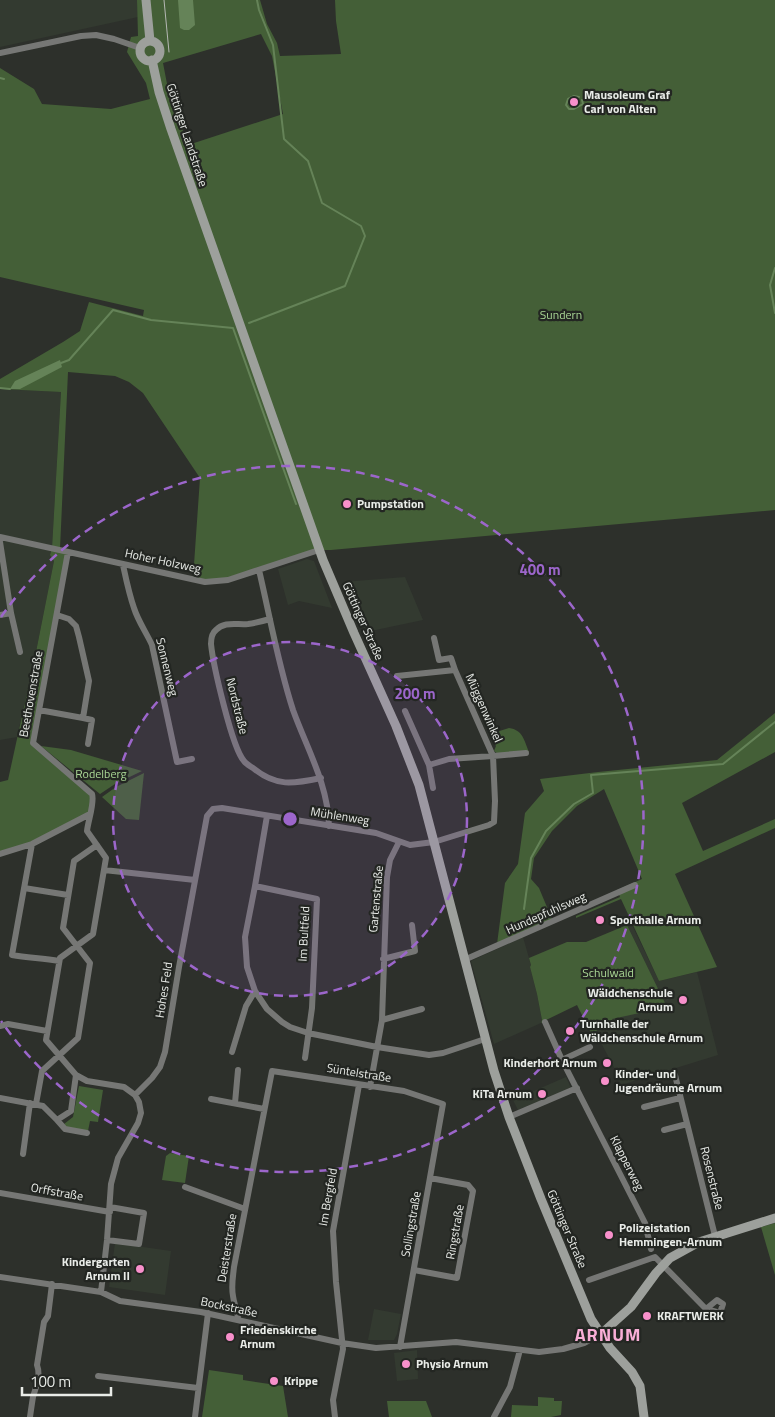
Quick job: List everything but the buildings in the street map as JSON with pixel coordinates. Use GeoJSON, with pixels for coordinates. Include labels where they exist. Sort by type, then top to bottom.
{"type":"FeatureCollection","features":[{"type":"Feature","properties":{"kind":"street"},"geometry":{"type":"LineString","coordinates":[[146,0],[150,41]]}},
{"type":"Feature","properties":{"kind":"street"},"geometry":{"type":"LineString","coordinates":[[0,53],[81,36],[96,35],[140,48]]}},
{"type":"Feature","properties":{"kind":"street"},"geometry":{"type":"LineString","coordinates":[[145,42],[156,43],[159,48],[157,57],[148,60],[142,56],[140,48],[145,42]]}},
{"type":"Feature","properties":{"kind":"street","name":"Göttinger Landstraße"},"geometry":{"type":"LineString","coordinates":[[152,60],[159,92],[202,218]]}},
{"type":"Feature","properties":{"kind":"street","name":"Göttinger Straße"},"geometry":{"type":"LineString","coordinates":[[202,218],[319,550],[411,762],[434,842],[485,1039],[509,1117],[560,1247],[591,1319],[610,1348],[632,1372],[640,1386],[644,1417]]}},
{"type":"Feature","properties":{"kind":"street","name":"Hoher Holzweg"},"geometry":{"type":"LineString","coordinates":[[0,537],[205,582],[228,580],[319,550]]}},
{"type":"Feature","properties":{"kind":"street"},"geometry":{"type":"LineString","coordinates":[[0,542],[11,612],[20,652]]}},
{"type":"Feature","properties":{"kind":"street","name":"Beethovenstraße"},"geometry":{"type":"LineString","coordinates":[[59,961],[60,958],[93,934],[106,858],[87,831],[94,800],[92,794],[33,743],[68,552]]}},
{"type":"Feature","properties":{"kind":"street","name":"Sonnenweg"},"geometry":{"type":"LineString","coordinates":[[123,565],[134,608],[152,645],[177,762],[192,759]]}},
{"type":"Feature","properties":{"kind":"street"},"geometry":{"type":"LineString","coordinates":[[259,570],[277,656],[294,711],[321,778],[328,806],[329,826]]}},
{"type":"Feature","properties":{"kind":"street"},"geometry":{"type":"LineString","coordinates":[[0,615],[11,612]]}},
{"type":"Feature","properties":{"kind":"street"},"geometry":{"type":"LineString","coordinates":[[57,616],[69,619],[76,626],[79,637],[88,681],[83,718]]}},
{"type":"Feature","properties":{"kind":"street","name":"Nordstraße"},"geometry":{"type":"LineString","coordinates":[[270,619],[259,623],[229,623],[216,629],[212,636],[211,643],[217,672],[235,744],[243,761],[268,779],[288,784],[321,778]]}},
{"type":"Feature","properties":{"kind":"street"},"geometry":{"type":"LineString","coordinates":[[434,638],[441,671]]}},
{"type":"Feature","properties":{"kind":"street","name":"Müggenwinkel"},"geometry":{"type":"LineString","coordinates":[[434,842],[489,826],[494,822],[495,801],[493,756],[451,658],[439,660]]}},
{"type":"Feature","properties":{"kind":"street","name":"Müggenwinkel"},"geometry":{"type":"LineString","coordinates":[[398,676],[455,670]]}},
{"type":"Feature","properties":{"kind":"street"},"geometry":{"type":"LineString","coordinates":[[39,710],[92,720],[88,744]]}},
{"type":"Feature","properties":{"kind":"street"},"geometry":{"type":"LineString","coordinates":[[405,711],[429,765],[433,788]]}},
{"type":"Feature","properties":{"kind":"street","name":"Müggenwinkel"},"geometry":{"type":"LineString","coordinates":[[429,765],[449,760],[526,754]]}},
{"type":"Feature","properties":{"kind":"street","name":"Mühlenweg"},"geometry":{"type":"LineString","coordinates":[[213,809],[222,808],[376,833],[410,845],[434,842]]}},
{"type":"Feature","properties":{"kind":"street","name":"Hohes Feld"},"geometry":{"type":"LineString","coordinates":[[135,1094],[152,1078],[160,1067],[165,1052],[207,816],[213,809]]}},
{"type":"Feature","properties":{"kind":"street"},"geometry":{"type":"LineString","coordinates":[[0,854],[32,844],[90,814]]}},
{"type":"Feature","properties":{"kind":"street"},"geometry":{"type":"LineString","coordinates":[[267,816],[245,938],[247,967],[255,991],[267,1009],[290,1027],[308,1033],[376,1047],[429,1055],[443,1053],[485,1039]]}},
{"type":"Feature","properties":{"kind":"street","name":"Gartenstraße"},"geometry":{"type":"LineString","coordinates":[[370,1087],[382,1020],[387,877],[390,860],[399,842]]}},
{"type":"Feature","properties":{"kind":"street"},"geometry":{"type":"LineString","coordinates":[[32,844],[12,955],[59,961],[46,1040],[76,1075],[87,1081],[124,1087],[135,1094],[141,1113],[138,1123],[118,1158],[111,1184],[101,1292]]}},
{"type":"Feature","properties":{"kind":"street"},"geometry":{"type":"LineString","coordinates":[[22,1154],[42,1071],[78,1038],[90,963],[63,928],[74,861],[97,845]]}},
{"type":"Feature","properties":{"kind":"street"},"geometry":{"type":"LineString","coordinates":[[104,870],[195,880]]}},
{"type":"Feature","properties":{"kind":"street","name":"Hundepfuhlsweg"},"geometry":{"type":"LineString","coordinates":[[464,960],[636,885]]}},
{"type":"Feature","properties":{"kind":"street","name":"Im Bultfeld"},"geometry":{"type":"LineString","coordinates":[[255,886],[317,899],[312,1008],[305,1058]]}},
{"type":"Feature","properties":{"kind":"street"},"geometry":{"type":"LineString","coordinates":[[24,888],[68,895]]}},
{"type":"Feature","properties":{"kind":"street"},"geometry":{"type":"LineString","coordinates":[[383,959],[415,952],[412,925]]}},
{"type":"Feature","properties":{"kind":"street"},"geometry":{"type":"LineString","coordinates":[[232,1052],[246,1006],[255,991]]}},
{"type":"Feature","properties":{"kind":"street"},"geometry":{"type":"LineString","coordinates":[[382,1020],[422,1009]]}},
{"type":"Feature","properties":{"kind":"street","name":"Klapperweg"},"geometry":{"type":"LineString","coordinates":[[545,1022],[562,1060],[645,1223],[651,1250]]}},
{"type":"Feature","properties":{"kind":"street"},"geometry":{"type":"LineString","coordinates":[[0,1026],[8,1024],[47,1031]]}},
{"type":"Feature","properties":{"kind":"street"},"geometry":{"type":"LineString","coordinates":[[562,1060],[590,1047]]}},
{"type":"Feature","properties":{"kind":"street"},"geometry":{"type":"LineString","coordinates":[[235,1103],[238,1070]]}},
{"type":"Feature","properties":{"kind":"street","name":"Süntelstraße"},"geometry":{"type":"LineString","coordinates":[[272,1073],[272,1071],[404,1092],[443,1104]]}},
{"type":"Feature","properties":{"kind":"street","name":"Deisterstraße"},"geometry":{"type":"LineString","coordinates":[[238,1320],[232,1284],[234,1267],[272,1073]]}},
{"type":"Feature","properties":{"kind":"street"},"geometry":{"type":"LineString","coordinates":[[57,1120],[71,1111],[76,1075]]}},
{"type":"Feature","properties":{"kind":"street","name":"Rosenstraße"},"geometry":{"type":"LineString","coordinates":[[675,1075],[715,1236]]}},
{"type":"Feature","properties":{"kind":"street","name":"Im Bergfeld"},"geometry":{"type":"LineString","coordinates":[[335,1417],[333,1400],[343,1349],[333,1231],[359,1085]]}},
{"type":"Feature","properties":{"kind":"street"},"geometry":{"type":"LineString","coordinates":[[509,1117],[577,1088]]}},
{"type":"Feature","properties":{"kind":"street"},"geometry":{"type":"LineString","coordinates":[[0,1098],[43,1106],[65,1129],[87,1133]]}},
{"type":"Feature","properties":{"kind":"street"},"geometry":{"type":"LineString","coordinates":[[644,1107],[680,1098]]}},
{"type":"Feature","properties":{"kind":"street"},"geometry":{"type":"LineString","coordinates":[[211,1099],[264,1109]]}},
{"type":"Feature","properties":{"kind":"street","name":"Sollingstraße"},"geometry":{"type":"LineString","coordinates":[[400,1347],[443,1104]]}},
{"type":"Feature","properties":{"kind":"street"},"geometry":{"type":"LineString","coordinates":[[664,1130],[687,1124]]}},
{"type":"Feature","properties":{"kind":"street","name":"Ringstraße"},"geometry":{"type":"LineString","coordinates":[[414,1270],[458,1278],[473,1191],[468,1185],[430,1178]]}},
{"type":"Feature","properties":{"kind":"street","name":"Deisterstraße"},"geometry":{"type":"LineString","coordinates":[[185,1187],[245,1208]]}},
{"type":"Feature","properties":{"kind":"street","name":"Orffstraße"},"geometry":{"type":"LineString","coordinates":[[0,1193],[110,1210],[144,1213],[139,1244],[107,1240]]}},
{"type":"Feature","properties":{"kind":"street"},"geometry":{"type":"LineString","coordinates":[[601,1334],[631,1307],[663,1264],[682,1250],[715,1236],[775,1218]]}},
{"type":"Feature","properties":{"kind":"street"},"geometry":{"type":"LineString","coordinates":[[589,1280],[655,1257],[706,1309]]}},
{"type":"Feature","properties":{"kind":"street","name":"Bockstraße"},"geometry":{"type":"LineString","coordinates":[[0,1277],[101,1292],[120,1301],[208,1313],[342,1343],[376,1348],[456,1342],[539,1352],[563,1349],[584,1343],[601,1334]]}},
{"type":"Feature","properties":{"kind":"street"},"geometry":{"type":"LineString","coordinates":[[30,1417],[37,1386],[44,1322],[48,1316],[52,1284]]}},
{"type":"Feature","properties":{"kind":"street"},"geometry":{"type":"LineString","coordinates":[[195,1417],[208,1313]]}},
{"type":"Feature","properties":{"kind":"street"},"geometry":{"type":"LineString","coordinates":[[494,1417],[510,1387],[520,1350]]}},
{"type":"Feature","properties":{"kind":"street"},"geometry":{"type":"LineString","coordinates":[[98,1376],[198,1388]]}},
{"type":"Feature","properties":{"kind":"shaded area"},"geometry":{"type":"Polygon","coordinates":[[[0,0],[137,0],[138,17],[0,47],[0,0]]]}},
{"type":"Feature","properties":{"kind":"shaded area"},"geometry":{"type":"Polygon","coordinates":[[[178,0],[193,0],[195,25],[189,30],[180,28],[178,0]]]}},
{"type":"Feature","properties":{"kind":"shaded area"},"geometry":{"type":"Polygon","coordinates":[[[60,360],[62,367],[20,389],[10,389],[15,381],[60,360]]]}},
{"type":"Feature","properties":{"kind":"shaded area"},"geometry":{"type":"Polygon","coordinates":[[[0,389],[61,392],[52,548],[50,555],[54,561],[17,737],[0,740],[0,389]]]}},
{"type":"Feature","properties":{"kind":"shaded area"},"geometry":{"type":"Polygon","coordinates":[[[307,559],[314,561],[332,608],[299,601],[288,605],[278,569],[307,559]]]}},
{"type":"Feature","properties":{"kind":"shaded area"},"geometry":{"type":"Polygon","coordinates":[[[405,577],[423,620],[366,632],[343,582],[405,577]]]}},
{"type":"Feature","properties":{"kind":"shaded area","name":"Wäldchenschule Arnum"},"geometry":{"type":"Polygon","coordinates":[[[631,923],[659,981],[697,972],[718,1055],[621,1085],[617,1073],[599,1039],[595,1040],[585,1021],[607,1011],[667,1007],[627,925],[631,923]]]}},
{"type":"Feature","properties":{"kind":"shaded area"},"geometry":{"type":"Polygon","coordinates":[[[523,937],[531,965],[542,1020],[541,1023],[494,1044],[471,961],[523,937]]]}},
{"type":"Feature","properties":{"kind":"shaded area","name":"KiTa Arnum"},"geometry":{"type":"Polygon","coordinates":[[[566,1077],[571,1088],[518,1110],[513,1100],[566,1077]]]}},
{"type":"Feature","properties":{"kind":"shaded area","name":"Kindergarten Arnum II"},"geometry":{"type":"Polygon","coordinates":[[[115,1243],[171,1251],[165,1295],[109,1287],[115,1243]]]}},
{"type":"Feature","properties":{"kind":"shaded area"},"geometry":{"type":"Polygon","coordinates":[[[374,1309],[401,1314],[394,1340],[368,1340],[374,1309]]]}},
{"type":"Feature","properties":{"kind":"shaded area"},"geometry":{"type":"Polygon","coordinates":[[[417,1350],[418,1379],[397,1381],[394,1353],[417,1350]]]}},
{"type":"Feature","properties":{"kind":"green space","name":"Sundern"},"geometry":{"type":"Polygon","coordinates":[[[137,0],[260,0],[267,24],[277,43],[280,56],[341,54],[335,0],[775,0],[775,510],[319,550],[228,580],[193,579],[200,478],[143,393],[129,382],[115,376],[68,372],[60,549],[68,552],[33,743],[92,794],[90,814],[32,844],[0,854],[0,782],[8,780],[54,561],[50,555],[52,548],[61,392],[0,389],[0,379],[80,331],[89,302],[143,316],[144,310],[0,277],[0,68],[34,89],[42,104],[111,109],[150,99],[146,83],[127,52],[131,37],[138,36],[137,0]],[[261,34],[163,63],[168,89],[188,145],[283,114],[272,56],[261,34]]]}},
{"type":"Feature","properties":{"kind":"green space"},"geometry":{"type":"Polygon","coordinates":[[[775,713],[775,752],[682,803],[703,851],[775,819],[775,828],[675,874],[717,967],[659,981],[621,899],[576,918],[576,916],[620,897],[617,890],[642,879],[604,789],[577,806],[552,831],[534,858],[531,879],[539,888],[552,919],[497,944],[505,883],[518,864],[525,813],[544,791],[540,779],[717,760],[775,713]]]}},
{"type":"Feature","properties":{"kind":"green space"},"geometry":{"type":"Polygon","coordinates":[[[509,728],[520,733],[529,752],[498,754],[494,751],[496,746],[490,734],[509,728]]]}},
{"type":"Feature","properties":{"kind":"green space","name":"Rodelberg"},"geometry":{"type":"Polygon","coordinates":[[[41,746],[71,750],[142,771],[115,784],[100,794],[41,746]]]}},
{"type":"Feature","properties":{"kind":"green space"},"geometry":{"type":"Polygon","coordinates":[[[144,773],[139,820],[126,819],[102,797],[116,787],[144,773]]]}},
{"type":"Feature","properties":{"kind":"green space","name":"Schulwald"},"geometry":{"type":"Polygon","coordinates":[[[627,925],[667,1007],[612,1019],[614,1023],[591,1033],[577,1005],[541,1023],[542,1020],[529,958],[567,942],[586,942],[627,925]]]}},
{"type":"Feature","properties":{"kind":"green space"},"geometry":{"type":"Polygon","coordinates":[[[79,1086],[103,1090],[98,1122],[90,1121],[88,1131],[67,1128],[64,1124],[73,1117],[79,1086]]]}},
{"type":"Feature","properties":{"kind":"green space"},"geometry":{"type":"Polygon","coordinates":[[[170,1153],[189,1156],[185,1183],[162,1180],[166,1156],[170,1153]]]}},
{"type":"Feature","properties":{"kind":"green space"},"geometry":{"type":"Polygon","coordinates":[[[775,1223],[775,1275],[761,1227],[775,1223]]]}},
{"type":"Feature","properties":{"kind":"green space"},"geometry":{"type":"Polygon","coordinates":[[[209,1370],[243,1375],[243,1380],[283,1386],[288,1417],[202,1417],[209,1370]]]}},
{"type":"Feature","properties":{"kind":"green space"},"geometry":{"type":"Polygon","coordinates":[[[538,1397],[554,1398],[554,1401],[562,1401],[561,1415],[551,1417],[511,1417],[512,1405],[538,1406],[538,1397]]]}},
{"type":"Feature","properties":{"kind":"green space"},"geometry":{"type":"Polygon","coordinates":[[[387,1401],[426,1401],[432,1417],[389,1417],[387,1401]]]}},
{"type":"Feature","properties":{"kind":"waterway"},"geometry":{"type":"LineString","coordinates":[[249,323],[345,286],[365,236],[361,226],[322,203],[308,161],[284,139],[273,45],[257,0]]}},
{"type":"Feature","properties":{"kind":"waterway"},"geometry":{"type":"LineString","coordinates":[[0,78],[4,79]]}},
{"type":"Feature","properties":{"kind":"waterway"},"geometry":{"type":"LineString","coordinates":[[579,97],[574,96],[568,99],[566,105],[569,109],[574,109],[583,104],[582,100]]}},
{"type":"Feature","properties":{"kind":"waterway"},"geometry":{"type":"LineString","coordinates":[[775,268],[770,285],[775,313]]}},
{"type":"Feature","properties":{"kind":"waterway"},"geometry":{"type":"LineString","coordinates":[[61,363],[69,360],[113,310],[151,320],[233,328],[296,504]]}},
{"type":"Feature","properties":{"kind":"waterway"},"geometry":{"type":"LineString","coordinates":[[0,388],[10,389]]}},
{"type":"Feature","properties":{"kind":"waterway"},"geometry":{"type":"LineString","coordinates":[[524,909],[531,858],[546,831],[574,804],[593,793],[591,775],[723,764],[775,722]]}},
{"type":"Feature","properties":{"kind":"tram line"},"geometry":{"type":"LineString","coordinates":[[164,0],[169,52]]}},
{"type":"Feature","properties":{"kind":"place","name":"Mausoleum Graf Carl von Alten"},"geometry":{"type":"Point","coordinates":[574,102]}},
{"type":"Feature","properties":{"kind":"place","name":"Pumpstation"},"geometry":{"type":"Point","coordinates":[347,504]}},
{"type":"Feature","properties":{"kind":"place","name":"Sporthalle Arnum"},"geometry":{"type":"Point","coordinates":[600,920]}},
{"type":"Feature","properties":{"kind":"place","name":"Wäldchenschule Arnum"},"geometry":{"type":"Point","coordinates":[683,1000]}},
{"type":"Feature","properties":{"kind":"place","name":"Turnhalle der Wäldchenschule Arnum"},"geometry":{"type":"Point","coordinates":[570,1031]}},
{"type":"Feature","properties":{"kind":"place","name":"Kinderhort Arnum"},"geometry":{"type":"Point","coordinates":[607,1063]}},
{"type":"Feature","properties":{"kind":"place","name":"Kinder- und Jugendräume Arnum"},"geometry":{"type":"Point","coordinates":[605,1081]}},
{"type":"Feature","properties":{"kind":"place","name":"KiTa Arnum"},"geometry":{"type":"Point","coordinates":[542,1094]}},
{"type":"Feature","properties":{"kind":"place","name":"Polizeistation Hemmingen-Arnum"},"geometry":{"type":"Point","coordinates":[609,1235]}},
{"type":"Feature","properties":{"kind":"place","name":"Kindergarten Arnum II"},"geometry":{"type":"Point","coordinates":[140,1269]}},
{"type":"Feature","properties":{"kind":"place","name":"KRAFTWERK"},"geometry":{"type":"Point","coordinates":[647,1316]}},
{"type":"Feature","properties":{"kind":"place","name":"Friedenskirche Arnum"},"geometry":{"type":"Point","coordinates":[230,1337]}},
{"type":"Feature","properties":{"kind":"place","name":"Physio Arnum"},"geometry":{"type":"Point","coordinates":[406,1364]}},
{"type":"Feature","properties":{"kind":"place","name":"Krippe"},"geometry":{"type":"Point","coordinates":[274,1381]}},
{"type":"Feature","properties":{"kind":"district","name":"ARNUM"},"geometry":{"type":"Point","coordinates":[608,1335]}}]}
